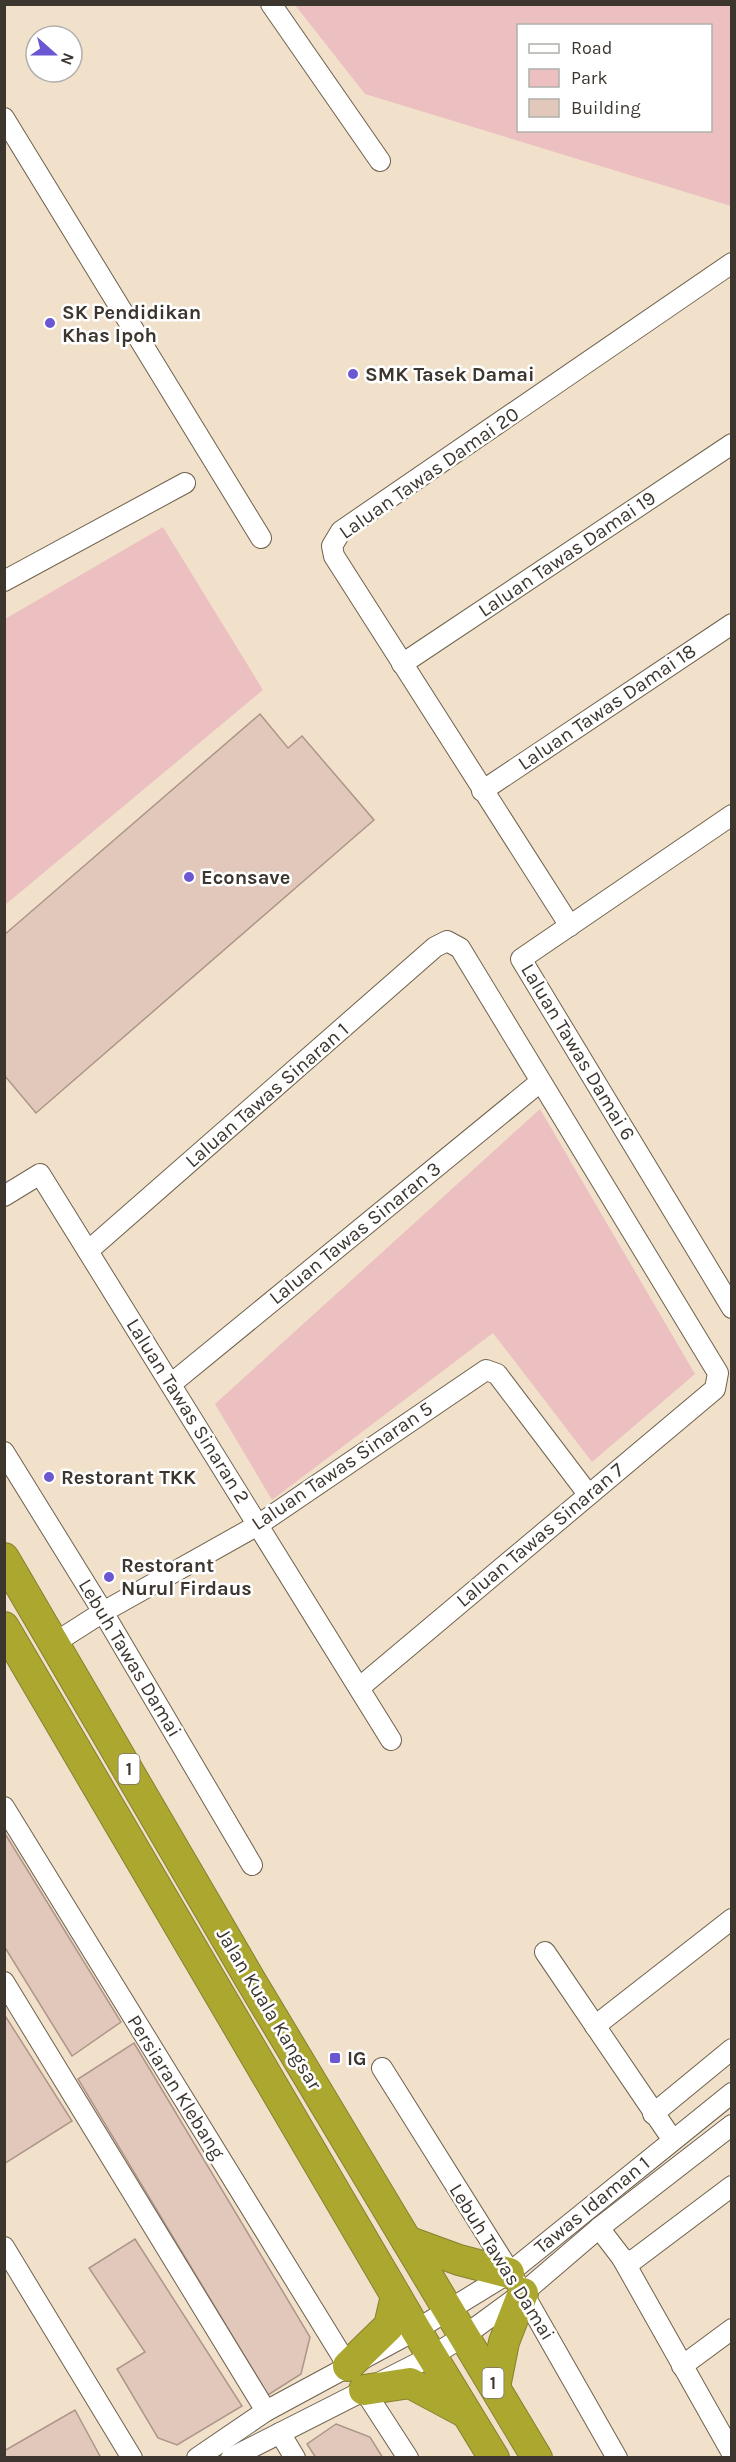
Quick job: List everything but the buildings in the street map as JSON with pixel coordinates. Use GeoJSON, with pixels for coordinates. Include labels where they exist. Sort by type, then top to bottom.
{"type":"FeatureCollection","features":[{"type":"Feature","properties":{"kind":"highway","name":"Jalan Kuala Kangsar"},"geometry":{"type":"LineString","coordinates":[[4,1558],[56,1642],[251,1981],[537,2457]]}},
{"type":"Feature","properties":{"kind":"highway","name":"Jalan Kuala Kangsar"},"geometry":{"type":"LineString","coordinates":[[4,1627],[416,2330],[494,2457]]}},
{"type":"Feature","properties":{"kind":"highway"},"geometry":{"type":"LineString","coordinates":[[407,2241],[516,2283],[495,2387]]}},
{"type":"Feature","properties":{"kind":"highway"},"geometry":{"type":"LineString","coordinates":[[396,2296],[389,2326],[356,2378],[410,2383],[466,2413]]}},
{"type":"Feature","properties":{"kind":"street"},"geometry":{"type":"LineString","coordinates":[[272,4],[380,161]]}},
{"type":"Feature","properties":{"kind":"street"},"geometry":{"type":"LineString","coordinates":[[4,118],[261,538]]}},
{"type":"Feature","properties":{"kind":"street","name":"Laluan Tawas Damai 20"},"geometry":{"type":"LineString","coordinates":[[402,664],[334,556],[332,546],[340,531],[732,263]]}},
{"type":"Feature","properties":{"kind":"street","name":"Laluan Tawas Damai 19"},"geometry":{"type":"LineString","coordinates":[[402,664],[732,444]]}},
{"type":"Feature","properties":{"kind":"street"},"geometry":{"type":"LineString","coordinates":[[4,581],[185,483]]}},
{"type":"Feature","properties":{"kind":"street","name":"Laluan Tawas Damai 18"},"geometry":{"type":"LineString","coordinates":[[482,791],[732,624]]}},
{"type":"Feature","properties":{"kind":"street"},"geometry":{"type":"LineString","coordinates":[[402,664],[570,926],[732,814]]}},
{"type":"Feature","properties":{"kind":"street","name":"Laluan Tawas Damai 6"},"geometry":{"type":"LineString","coordinates":[[570,926],[523,955],[522,963],[732,1308]]}},
{"type":"Feature","properties":{"kind":"street","name":"Laluan Tawas Sinaran 1"},"geometry":{"type":"LineString","coordinates":[[88,1251],[435,947],[447,941],[460,948],[540,1082]]}},
{"type":"Feature","properties":{"kind":"street","name":"Laluan Tawas Sinaran 7"},"geometry":{"type":"LineString","coordinates":[[359,1688],[715,1389],[718,1380],[718,1373],[540,1082]]}},
{"type":"Feature","properties":{"kind":"street","name":"Laluan Tawas Sinaran 3"},"geometry":{"type":"LineString","coordinates":[[171,1384],[540,1082]]}},
{"type":"Feature","properties":{"kind":"street","name":"Laluan Tawas Sinaran 2"},"geometry":{"type":"LineString","coordinates":[[4,1196],[40,1174],[392,1740]]}},
{"type":"Feature","properties":{"kind":"street","name":"Laluan Tawas Sinaran 5"},"geometry":{"type":"LineString","coordinates":[[56,1642],[103,1612],[258,1525],[486,1370],[497,1374],[588,1494]]}},
{"type":"Feature","properties":{"kind":"street","name":"Lebuh Tawas Damai"},"geometry":{"type":"LineString","coordinates":[[4,1452],[103,1612],[252,1864]]}},
{"type":"Feature","properties":{"kind":"street","name":"Persiaran Klebang"},"geometry":{"type":"LineString","coordinates":[[4,1807],[356,2378],[408,2457]]}},
{"type":"Feature","properties":{"kind":"street"},"geometry":{"type":"LineString","coordinates":[[595,2026],[732,1919]]}},
{"type":"Feature","properties":{"kind":"street"},"geometry":{"type":"LineString","coordinates":[[545,1952],[672,2139]]}},
{"type":"Feature","properties":{"kind":"street"},"geometry":{"type":"LineString","coordinates":[[4,1982],[266,2411]]}},
{"type":"Feature","properties":{"kind":"street"},"geometry":{"type":"LineString","coordinates":[[653,2114],[732,2049]]}},
{"type":"Feature","properties":{"kind":"street","name":"Lebuh Tawas Damai"},"geometry":{"type":"LineString","coordinates":[[382,2068],[516,2283],[618,2457]]}},
{"type":"Feature","properties":{"kind":"street","name":"Tawas Idaman 1"},"geometry":{"type":"LineString","coordinates":[[356,2378],[432,2356],[464,2336],[516,2283],[672,2139],[732,2094]]}},
{"type":"Feature","properties":{"kind":"street","name":"Tawas Idaman 1"},"geometry":{"type":"LineString","coordinates":[[356,2378],[416,2330],[448,2309],[516,2283],[599,2228],[732,2125]]}},
{"type":"Feature","properties":{"kind":"street"},"geometry":{"type":"LineString","coordinates":[[621,2258],[631,2262],[732,2186]]}},
{"type":"Feature","properties":{"kind":"street"},"geometry":{"type":"LineString","coordinates":[[599,2228],[621,2258],[732,2453],[726,2457]]}},
{"type":"Feature","properties":{"kind":"street"},"geometry":{"type":"LineString","coordinates":[[4,2247],[132,2457]]}},
{"type":"Feature","properties":{"kind":"street"},"geometry":{"type":"LineString","coordinates":[[682,2366],[732,2328]]}},
{"type":"Feature","properties":{"kind":"street"},"geometry":{"type":"LineString","coordinates":[[197,2457],[266,2411],[356,2378]]}},
{"type":"Feature","properties":{"kind":"street"},"geometry":{"type":"LineString","coordinates":[[231,2457],[280,2433],[356,2378]]}},
{"type":"Feature","properties":{"kind":"street"},"geometry":{"type":"LineString","coordinates":[[280,2433],[295,2457]]}},
{"type":"Feature","properties":{"kind":"green space"},"geometry":{"type":"Polygon","coordinates":[[[295,5],[731,5],[731,206],[365,94],[295,5]]]}},
{"type":"Feature","properties":{"kind":"green space"},"geometry":{"type":"Polygon","coordinates":[[[163,527],[263,690],[5,905],[5,619],[163,527]]]}},
{"type":"Feature","properties":{"kind":"green space"},"geometry":{"type":"Polygon","coordinates":[[[540,1109],[695,1374],[592,1462],[493,1333],[272,1500],[215,1404],[540,1109]]]}},
{"type":"Feature","properties":{"kind":"place","name":"SK Pendidikan Khas Ipoh"},"geometry":{"type":"Point","coordinates":[50,323]}},
{"type":"Feature","properties":{"kind":"place","name":"SMK Tasek Damai"},"geometry":{"type":"Point","coordinates":[353,374]}},
{"type":"Feature","properties":{"kind":"place","name":"Econsave"},"geometry":{"type":"Point","coordinates":[189,877]}},
{"type":"Feature","properties":{"kind":"place","name":"Restorant TKK"},"geometry":{"type":"Point","coordinates":[49,1477]}},
{"type":"Feature","properties":{"kind":"place","name":"Restorant Nurul Firdaus"},"geometry":{"type":"Point","coordinates":[109,1577]}},
{"type":"Feature","properties":{"kind":"place","name":"IG"},"geometry":{"type":"Point","coordinates":[335,2058]}}]}
